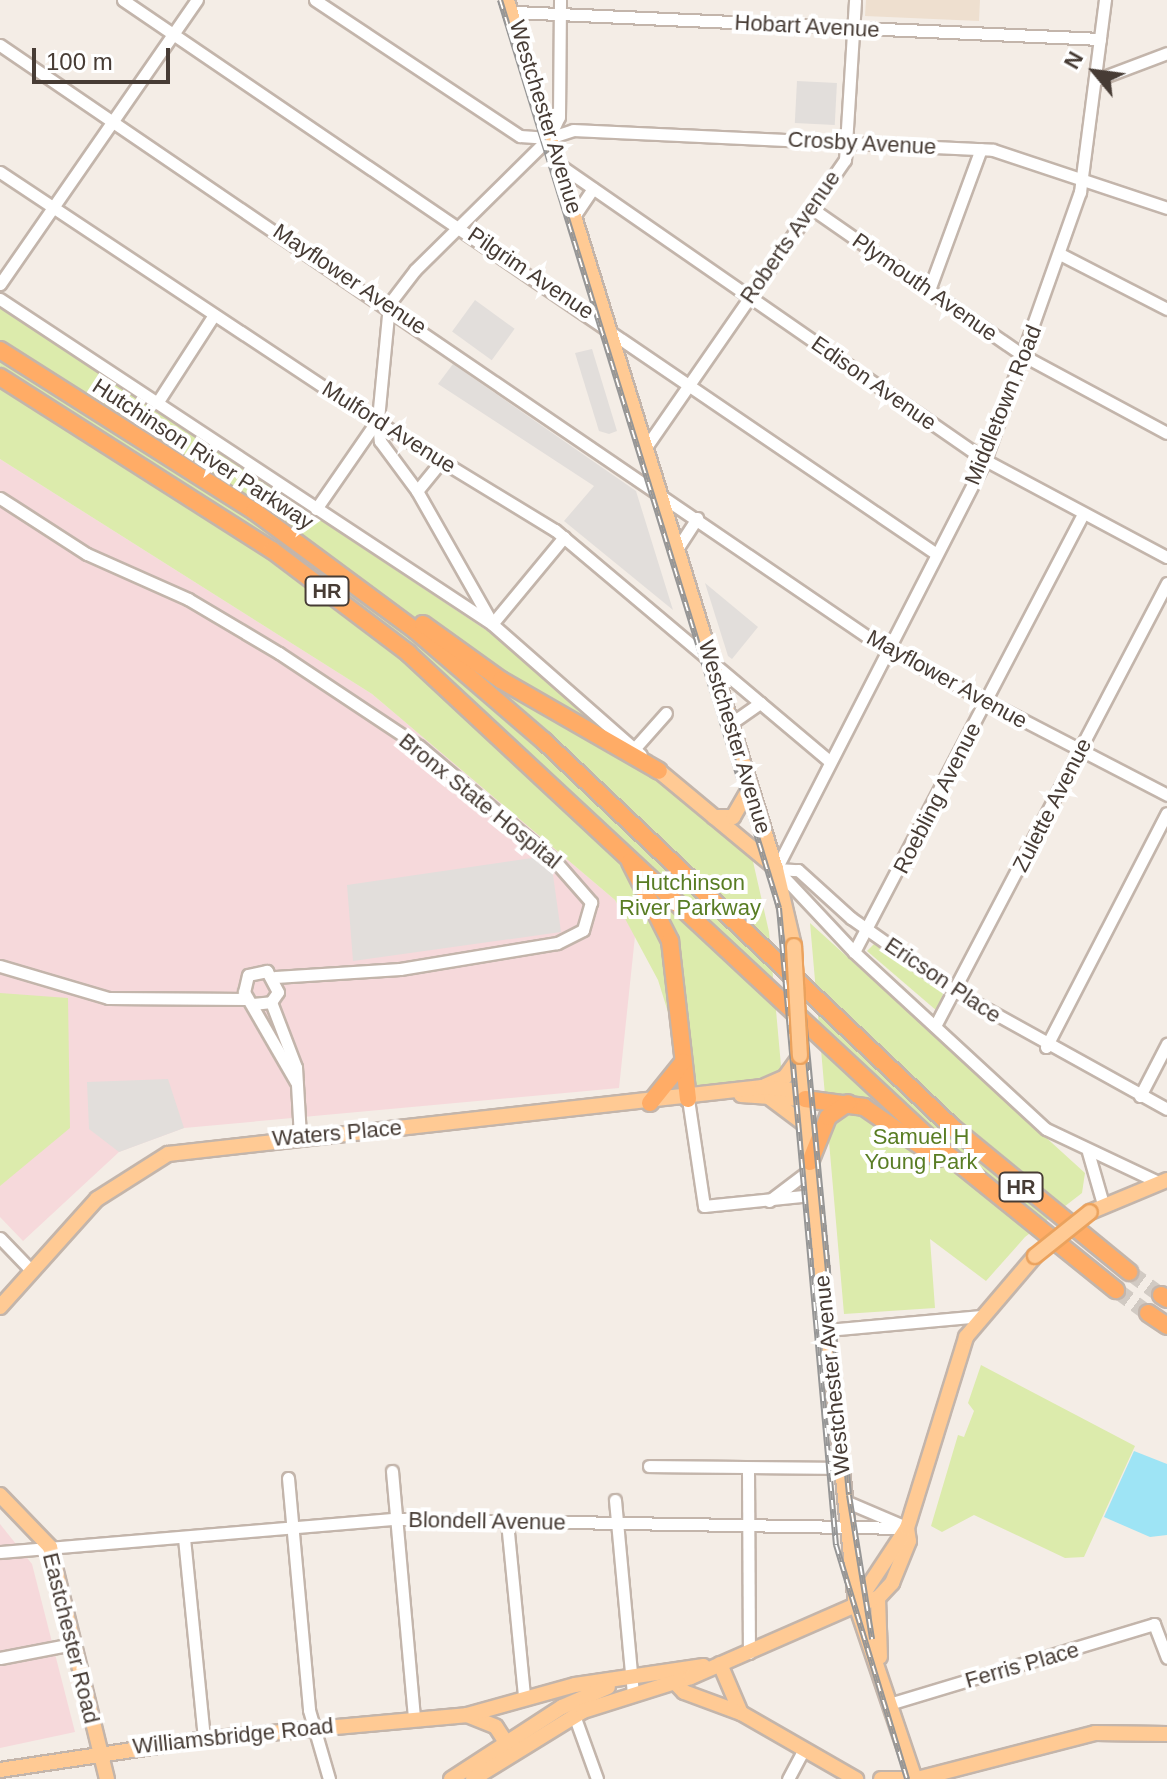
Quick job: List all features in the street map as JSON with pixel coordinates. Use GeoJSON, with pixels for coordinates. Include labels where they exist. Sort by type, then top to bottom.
{"type":"FeatureCollection","features":[{"type":"Feature","properties":{"kind":"highway","name":"Hutchinson River Parkway"},"geometry":{"type":"LineString","coordinates":[[0,350],[334,567],[544,741],[988,1160],[1129,1272]]}},
{"type":"Feature","properties":{"kind":"highway","name":"Hutchinson River Parkway"},"geometry":{"type":"LineString","coordinates":[[0,377],[334,596],[459,697],[983,1185],[1116,1290]]}},
{"type":"Feature","properties":{"kind":"highway"},"geometry":{"type":"LineString","coordinates":[[334,567],[501,680],[659,771]]}},
{"type":"Feature","properties":{"kind":"highway"},"geometry":{"type":"LineString","coordinates":[[622,846],[665,926],[688,1099]]}},
{"type":"Feature","properties":{"kind":"highway"},"geometry":{"type":"LineString","coordinates":[[650,1103],[683,1062]]}},
{"type":"Feature","properties":{"kind":"highway"},"geometry":{"type":"LineString","coordinates":[[804,1095],[848,1103],[983,1185]]}},
{"type":"Feature","properties":{"kind":"highway"},"geometry":{"type":"LineString","coordinates":[[810,1166],[828,1117],[848,1103]]}},
{"type":"Feature","properties":{"kind":"highway"},"geometry":{"type":"LineString","coordinates":[[1148,1313],[1167,1326]]}},
{"type":"Feature","properties":{"kind":"main road","name":"Westchester Avenue"},"geometry":{"type":"LineString","coordinates":[[509,3],[749,788],[781,869],[794,946],[810,1166],[856,1605],[915,1779]]}},
{"type":"Feature","properties":{"kind":"main road"},"geometry":{"type":"LineString","coordinates":[[659,771],[781,869]]}},
{"type":"Feature","properties":{"kind":"main road"},"geometry":{"type":"LineString","coordinates":[[714,817],[733,817],[749,788]]}},
{"type":"Feature","properties":{"kind":"main road"},"geometry":{"type":"LineString","coordinates":[[800,1056],[785,1077],[767,1093],[807,1126]]}},
{"type":"Feature","properties":{"kind":"main road","name":"Waters Place"},"geometry":{"type":"LineString","coordinates":[[0,1307],[29,1268],[103,1194],[159,1158],[300,1137],[688,1099],[767,1093],[804,1095]]}},
{"type":"Feature","properties":{"kind":"main road"},"geometry":{"type":"LineString","coordinates":[[473,1779],[577,1698],[720,1664],[878,1598],[901,1568],[907,1528],[966,1337],[1035,1256],[1096,1208],[1162,1181]]}},
{"type":"Feature","properties":{"kind":"main road","name":"Eastchester Road"},"geometry":{"type":"LineString","coordinates":[[0,1495],[50,1547],[107,1779]]}},
{"type":"Feature","properties":{"kind":"main road"},"geometry":{"type":"LineString","coordinates":[[856,1605],[907,1528]]}},
{"type":"Feature","properties":{"kind":"main road","name":"Westchester Avenue"},"geometry":{"type":"LineString","coordinates":[[878,1598],[883,1685]]}},
{"type":"Feature","properties":{"kind":"main road"},"geometry":{"type":"LineString","coordinates":[[720,1664],[741,1713]]}},
{"type":"Feature","properties":{"kind":"main road"},"geometry":{"type":"LineString","coordinates":[[670,1677],[741,1713],[856,1779]]}},
{"type":"Feature","properties":{"kind":"main road"},"geometry":{"type":"LineString","coordinates":[[451,1779],[630,1684]]}},
{"type":"Feature","properties":{"kind":"main road","name":"Williamsbridge Road"},"geometry":{"type":"LineString","coordinates":[[0,1775],[100,1751],[312,1727],[467,1715],[524,1696],[630,1684]]}},
{"type":"Feature","properties":{"kind":"main road"},"geometry":{"type":"LineString","coordinates":[[467,1715],[496,1727],[510,1748]]}},
{"type":"Feature","properties":{"kind":"main road"},"geometry":{"type":"LineString","coordinates":[[904,1749],[888,1778],[915,1779],[1098,1732],[1167,1734]]}},
{"type":"Feature","properties":{"kind":"street","name":"Pilgrim Avenue"},"geometry":{"type":"LineString","coordinates":[[123,0],[609,326],[935,553]]}},
{"type":"Feature","properties":{"kind":"street"},"geometry":{"type":"LineString","coordinates":[[0,284],[111,119],[197,0]]}},
{"type":"Feature","properties":{"kind":"street"},"geometry":{"type":"LineString","coordinates":[[315,0],[520,136],[549,138]]}},
{"type":"Feature","properties":{"kind":"street"},"geometry":{"type":"LineString","coordinates":[[492,624],[417,491],[380,441],[378,419],[389,304],[549,138],[559,117],[560,0]]}},
{"type":"Feature","properties":{"kind":"street","name":"Roberts Avenue"},"geometry":{"type":"LineString","coordinates":[[646,447],[845,160],[855,0]]}},
{"type":"Feature","properties":{"kind":"street","name":"Middletown Road"},"geometry":{"type":"LineString","coordinates":[[781,869],[828,760],[985,460],[1024,356],[1060,254],[1082,179],[1105,0]]}},
{"type":"Feature","properties":{"kind":"street","name":"Hobart Avenue"},"geometry":{"type":"LineString","coordinates":[[509,3],[560,14],[1100,39]]}},
{"type":"Feature","properties":{"kind":"street","name":"Mayflower Avenue"},"geometry":{"type":"LineString","coordinates":[[0,45],[389,304],[884,648],[1167,795]]}},
{"type":"Feature","properties":{"kind":"street"},"geometry":{"type":"LineString","coordinates":[[1096,80],[1167,53]]}},
{"type":"Feature","properties":{"kind":"street","name":"Crosby Avenue"},"geometry":{"type":"LineString","coordinates":[[549,138],[569,130],[981,149],[1167,208]]}},
{"type":"Feature","properties":{"kind":"street"},"geometry":{"type":"LineString","coordinates":[[929,290],[981,149]]}},
{"type":"Feature","properties":{"kind":"street","name":"Edison Avenue"},"geometry":{"type":"LineString","coordinates":[[558,164],[985,460],[1167,557]]}},
{"type":"Feature","properties":{"kind":"street","name":"Mulford Avenue"},"geometry":{"type":"LineString","coordinates":[[0,172],[214,315],[564,537],[828,760]]}},
{"type":"Feature","properties":{"kind":"street"},"geometry":{"type":"LineString","coordinates":[[575,215],[593,188]]}},
{"type":"Feature","properties":{"kind":"street","name":"Plymouth Avenue"},"geometry":{"type":"LineString","coordinates":[[811,208],[1024,356],[1167,433]]}},
{"type":"Feature","properties":{"kind":"street"},"geometry":{"type":"LineString","coordinates":[[1060,254],[1167,309]]}},
{"type":"Feature","properties":{"kind":"street"},"geometry":{"type":"LineString","coordinates":[[0,299],[492,624],[659,771]]}},
{"type":"Feature","properties":{"kind":"street"},"geometry":{"type":"LineString","coordinates":[[157,403],[214,315]]}},
{"type":"Feature","properties":{"kind":"street"},"geometry":{"type":"LineString","coordinates":[[316,509],[378,419]]}},
{"type":"Feature","properties":{"kind":"street"},"geometry":{"type":"LineString","coordinates":[[417,491],[442,460]]}},
{"type":"Feature","properties":{"kind":"street","name":"Bronx State Hospital"},"geometry":{"type":"LineString","coordinates":[[0,498],[87,554],[188,599],[279,653],[419,746],[566,871],[591,902],[583,930],[557,943],[297,978],[275,977],[257,970],[243,984]]}},
{"type":"Feature","properties":{"kind":"street","name":"Roebling Avenue"},"geometry":{"type":"LineString","coordinates":[[854,952],[1083,514]]}},
{"type":"Feature","properties":{"kind":"street"},"geometry":{"type":"LineString","coordinates":[[677,549],[697,518]]}},
{"type":"Feature","properties":{"kind":"street"},"geometry":{"type":"LineString","coordinates":[[492,624],[564,537]]}},
{"type":"Feature","properties":{"kind":"street","name":"Zulette Avenue"},"geometry":{"type":"LineString","coordinates":[[935,1026],[956,992],[1167,583]]}},
{"type":"Feature","properties":{"kind":"street"},"geometry":{"type":"LineString","coordinates":[[730,724],[760,703]]}},
{"type":"Feature","properties":{"kind":"street"},"geometry":{"type":"LineString","coordinates":[[634,749],[666,713]]}},
{"type":"Feature","properties":{"kind":"street"},"geometry":{"type":"LineString","coordinates":[[1046,1047],[1167,813]]}},
{"type":"Feature","properties":{"kind":"street","name":"Ericson Place"},"geometry":{"type":"LineString","coordinates":[[781,869],[798,870],[868,930],[956,992],[1046,1047],[1167,1109]]}},
{"type":"Feature","properties":{"kind":"street","name":"Ericson Place"},"geometry":{"type":"LineString","coordinates":[[781,869],[812,909],[854,952],[1046,1129],[1088,1152],[1162,1181]]}},
{"type":"Feature","properties":{"kind":"street"},"geometry":{"type":"LineString","coordinates":[[787,910],[812,909]]}},
{"type":"Feature","properties":{"kind":"street"},"geometry":{"type":"LineString","coordinates":[[0,966],[108,998],[218,996],[250,1001],[274,997]]}},
{"type":"Feature","properties":{"kind":"street"},"geometry":{"type":"LineString","coordinates":[[275,977],[274,997],[296,1082],[300,1137]]}},
{"type":"Feature","properties":{"kind":"street","name":"Bronx State Hospital"},"geometry":{"type":"LineString","coordinates":[[274,997],[297,978]]}},
{"type":"Feature","properties":{"kind":"street"},"geometry":{"type":"LineString","coordinates":[[218,996],[243,984],[296,1082]]}},
{"type":"Feature","properties":{"kind":"street"},"geometry":{"type":"LineString","coordinates":[[1140,1096],[1167,1044]]}},
{"type":"Feature","properties":{"kind":"street"},"geometry":{"type":"LineString","coordinates":[[688,1099],[704,1206],[766,1203],[813,1195]]}},
{"type":"Feature","properties":{"kind":"street"},"geometry":{"type":"LineString","coordinates":[[1088,1152],[1096,1208]]}},
{"type":"Feature","properties":{"kind":"street"},"geometry":{"type":"LineString","coordinates":[[766,1203],[810,1166]]}},
{"type":"Feature","properties":{"kind":"street"},"geometry":{"type":"LineString","coordinates":[[0,1238],[29,1268]]}},
{"type":"Feature","properties":{"kind":"street"},"geometry":{"type":"LineString","coordinates":[[827,1330],[981,1316]]}},
{"type":"Feature","properties":{"kind":"street"},"geometry":{"type":"LineString","coordinates":[[649,1466],[842,1468]]}},
{"type":"Feature","properties":{"kind":"street"},"geometry":{"type":"LineString","coordinates":[[748,1469],[749,1653]]}},
{"type":"Feature","properties":{"kind":"street"},"geometry":{"type":"LineString","coordinates":[[392,1471],[414,1718]]}},
{"type":"Feature","properties":{"kind":"street"},"geometry":{"type":"LineString","coordinates":[[288,1478],[290,1527],[312,1727],[329,1779]]}},
{"type":"Feature","properties":{"kind":"street"},"geometry":{"type":"LineString","coordinates":[[615,1500],[630,1684]]}},
{"type":"Feature","properties":{"kind":"street"},"geometry":{"type":"LineString","coordinates":[[845,1501],[907,1528]]}},
{"type":"Feature","properties":{"kind":"street","name":"Blondell Avenue"},"geometry":{"type":"LineString","coordinates":[[0,1552],[396,1519],[907,1528]]}},
{"type":"Feature","properties":{"kind":"street"},"geometry":{"type":"LineString","coordinates":[[507,1522],[524,1696]]}},
{"type":"Feature","properties":{"kind":"street"},"geometry":{"type":"LineString","coordinates":[[184,1538],[204,1739]]}},
{"type":"Feature","properties":{"kind":"street","name":"Ferris Place"},"geometry":{"type":"LineString","coordinates":[[889,1704],[1154,1624],[1167,1658]]}},
{"type":"Feature","properties":{"kind":"street"},"geometry":{"type":"LineString","coordinates":[[0,1658],[73,1644]]}},
{"type":"Feature","properties":{"kind":"street"},"geometry":{"type":"LineString","coordinates":[[574,1715],[597,1779]]}},
{"type":"Feature","properties":{"kind":"street"},"geometry":{"type":"LineString","coordinates":[[788,1779],[804,1749]]}},
{"type":"Feature","properties":{"kind":"shaded area"},"geometry":{"type":"Polygon","coordinates":[[[866,0],[980,0],[979,21],[865,16],[866,0]]]}},
{"type":"Feature","properties":{"kind":"shaded area"},"geometry":{"type":"Polygon","coordinates":[[[797,81],[837,83],[835,125],[795,123],[797,81]]]}},
{"type":"Feature","properties":{"kind":"shaded area"},"geometry":{"type":"Polygon","coordinates":[[[475,300],[515,329],[492,360],[452,332],[475,300]]]}},
{"type":"Feature","properties":{"kind":"shaded area"},"geometry":{"type":"Polygon","coordinates":[[[592,349],[617,431],[609,434],[599,431],[575,353],[592,349]]]}},
{"type":"Feature","properties":{"kind":"shaded area"},"geometry":{"type":"Polygon","coordinates":[[[453,364],[636,491],[673,610],[564,521],[594,486],[438,384],[453,364]]]}},
{"type":"Feature","properties":{"kind":"shaded area"},"geometry":{"type":"Polygon","coordinates":[[[0,459],[372,694],[615,900],[635,936],[619,1088],[184,1128],[119,1152],[23,1241],[0,1217],[0,459]]]}},
{"type":"Feature","properties":{"kind":"shaded area"},"geometry":{"type":"Polygon","coordinates":[[[705,583],[758,627],[732,659],[728,656],[705,583]]]}},
{"type":"Feature","properties":{"kind":"shaded area"},"geometry":{"type":"Polygon","coordinates":[[[539,857],[552,868],[561,932],[353,961],[347,885],[539,857]]]}},
{"type":"Feature","properties":{"kind":"shaded area"},"geometry":{"type":"Polygon","coordinates":[[[168,1079],[184,1128],[119,1152],[89,1129],[87,1082],[168,1079]]]}},
{"type":"Feature","properties":{"kind":"shaded area"},"geometry":{"type":"Polygon","coordinates":[[[0,1524],[32,1564],[75,1732],[0,1748],[0,1524]]]}},
{"type":"Feature","properties":{"kind":"green space","name":"Hutchinson River Parkway"},"geometry":{"type":"Polygon","coordinates":[[[0,307],[492,634],[752,857],[769,932],[782,1077],[691,1086],[658,980],[615,900],[372,694],[0,459],[0,307]]]}},
{"type":"Feature","properties":{"kind":"green space","name":"Samuel H Young Park"},"geometry":{"type":"Polygon","coordinates":[[[810,923],[1085,1173],[1082,1193],[1025,1237],[986,1281],[930,1239],[935,1308],[844,1314],[810,923]]]}},
{"type":"Feature","properties":{"kind":"green space"},"geometry":{"type":"Polygon","coordinates":[[[874,944],[944,991],[937,1011],[867,951],[874,944]]]}},
{"type":"Feature","properties":{"kind":"green space"},"geometry":{"type":"Polygon","coordinates":[[[0,993],[68,998],[70,1128],[0,1186],[0,993]]]}},
{"type":"Feature","properties":{"kind":"green space"},"geometry":{"type":"Polygon","coordinates":[[[981,1365],[1135,1446],[1084,1557],[1065,1558],[974,1515],[942,1532],[931,1526],[958,1435],[964,1437],[974,1411],[968,1403],[981,1365]]]}},
{"type":"Feature","properties":{"kind":"water"},"geometry":{"type":"Polygon","coordinates":[[[1134,1451],[1167,1464],[1167,1535],[1150,1537],[1104,1517],[1134,1451]]]}},
{"type":"Feature","properties":{"kind":"tunnel"},"geometry":{"type":"LineString","coordinates":[[1129,1272],[1161,1295]]}},
{"type":"Feature","properties":{"kind":"tunnel"},"geometry":{"type":"LineString","coordinates":[[1116,1290],[1148,1313]]}},
{"type":"Feature","properties":{"kind":"railway"},"geometry":{"type":"LineString","coordinates":[[500,0],[779,908],[836,1545],[907,1779]]}},
{"type":"Feature","properties":{"kind":"railway"},"geometry":{"type":"LineString","coordinates":[[799,963],[849,1495],[872,1639]]}}]}
